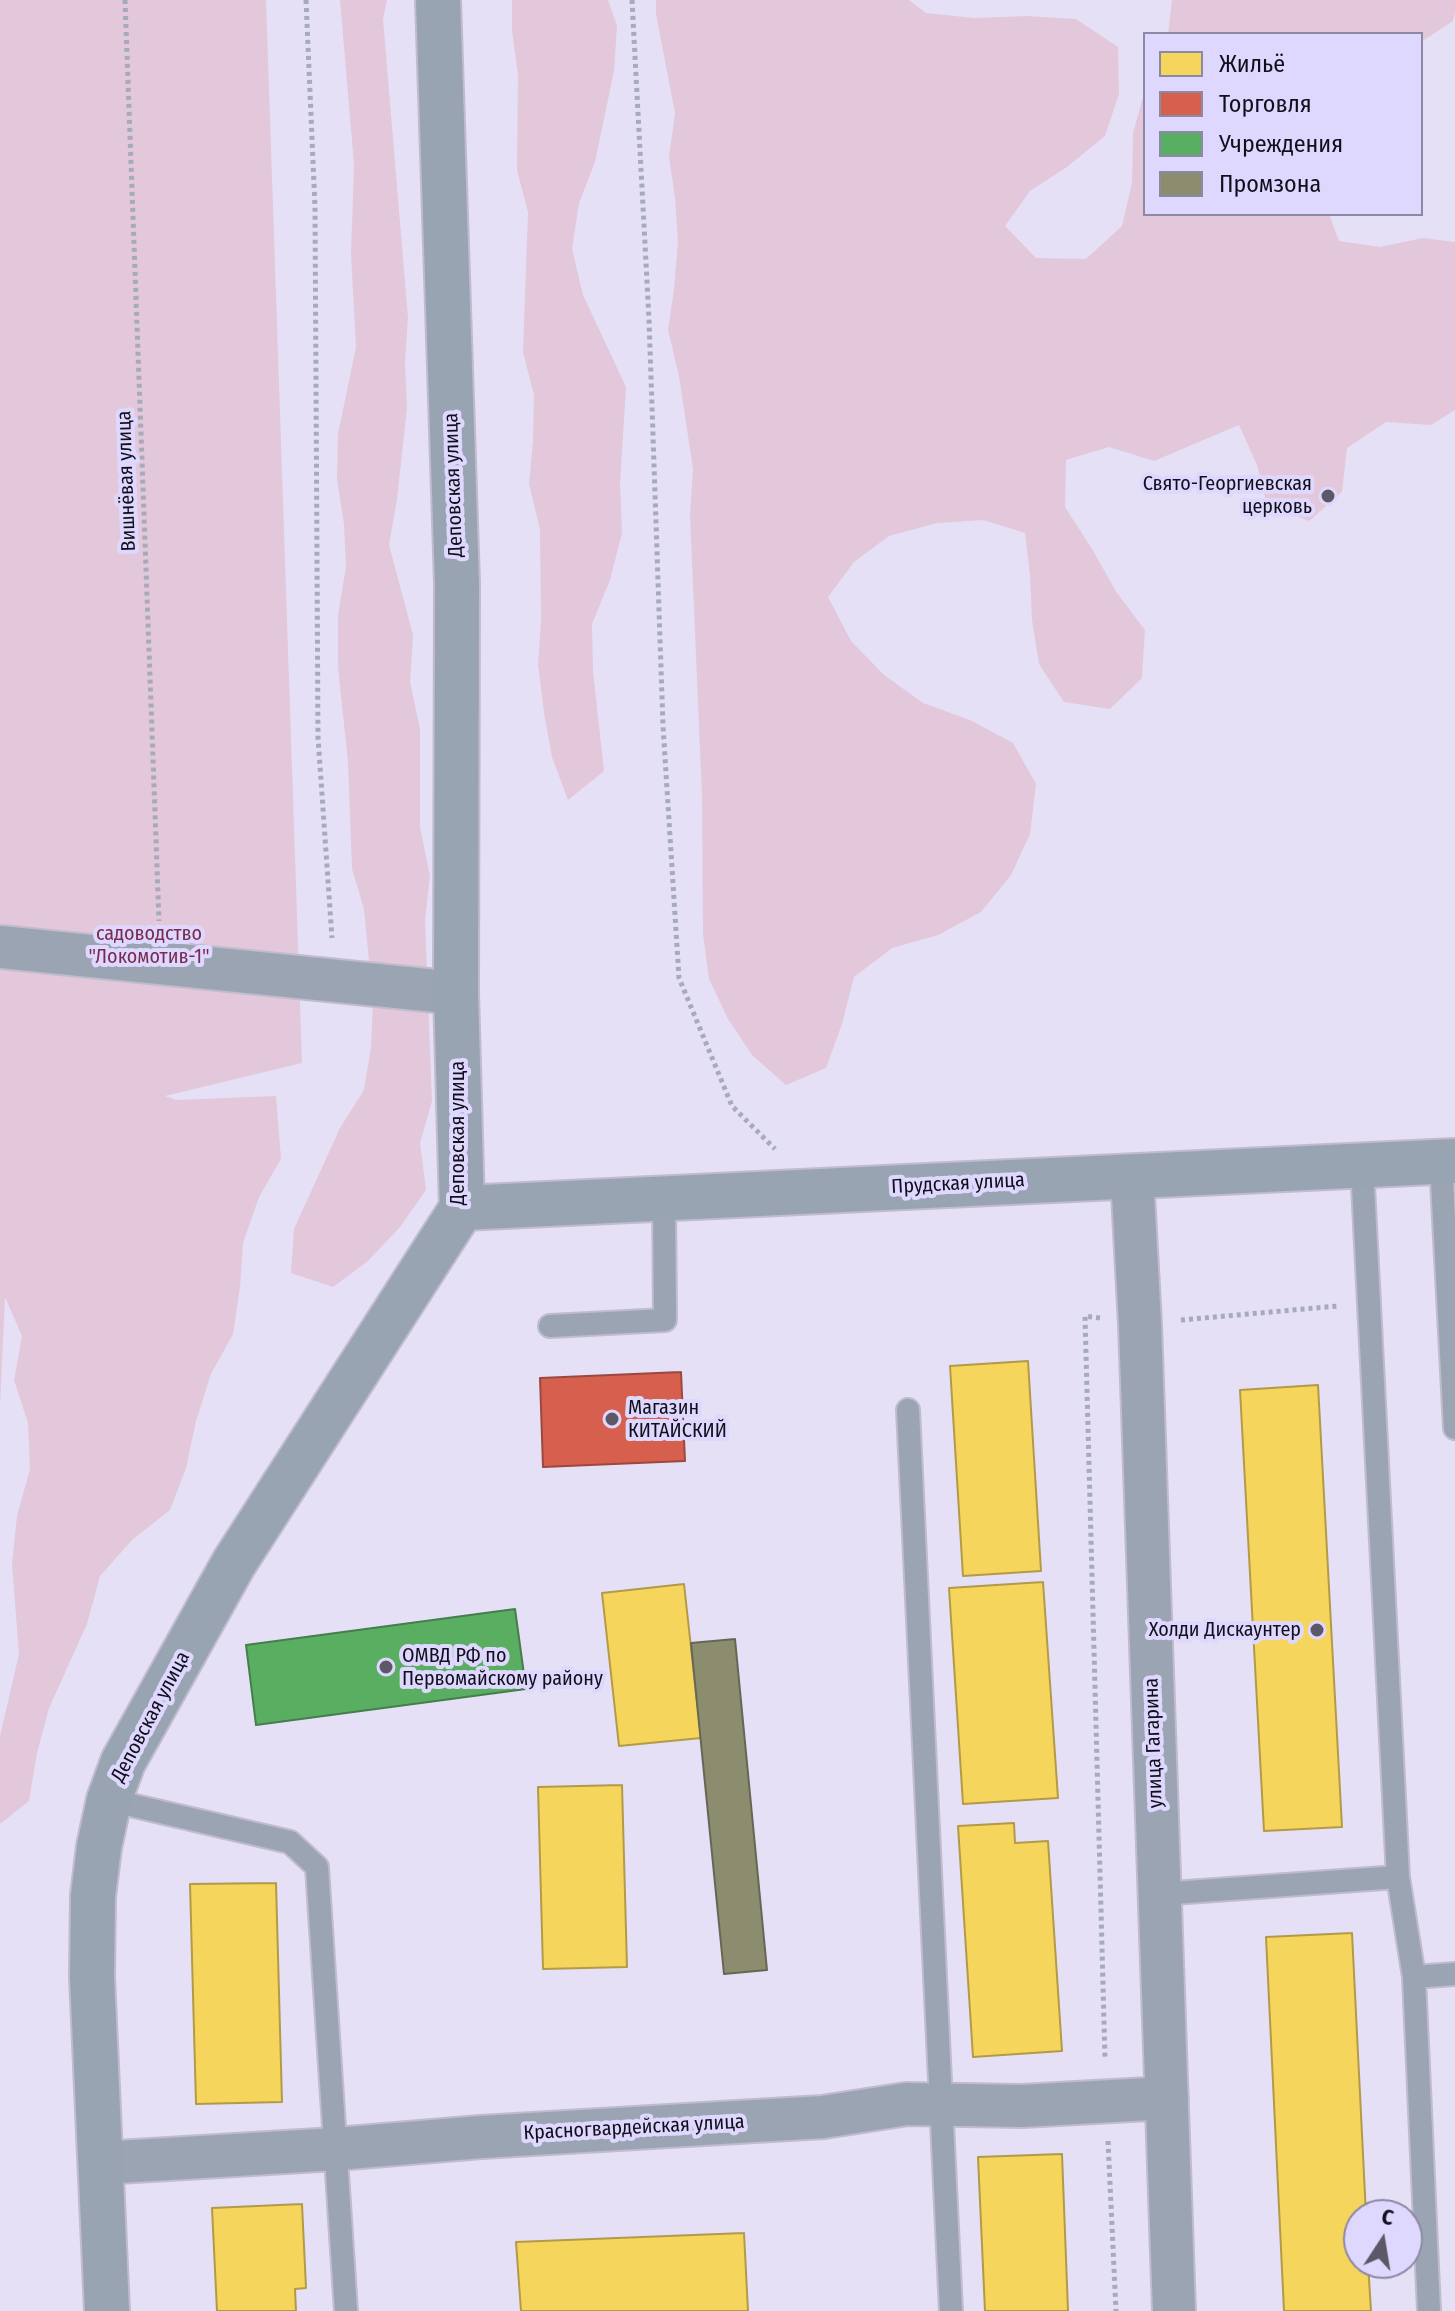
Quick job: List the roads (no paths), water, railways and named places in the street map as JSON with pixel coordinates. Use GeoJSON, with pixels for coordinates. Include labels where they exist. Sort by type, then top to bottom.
{"type":"FeatureCollection","features":[{"type":"Feature","properties":{"kind":"street","name":"Деповская улица"},"geometry":{"type":"LineString","coordinates":[[107,2311],[92,1977],[93,1896],[109,1800],[123,1762],[234,1563],[462,1208],[456,993],[457,583],[438,0]]}},
{"type":"Feature","properties":{"kind":"street"},"geometry":{"type":"LineString","coordinates":[[0,947],[456,993]]}},
{"type":"Feature","properties":{"kind":"street","name":"Прудская улица"},"geometry":{"type":"LineString","coordinates":[[462,1208],[1448,1161]]}},
{"type":"Feature","properties":{"kind":"street","name":"улица Гагарина"},"geometry":{"type":"LineString","coordinates":[[1132,1176],[1174,2311]]}},
{"type":"Feature","properties":{"kind":"street","name":"Красногвардейская улица"},"geometry":{"type":"LineString","coordinates":[[101,2163],[823,2117],[907,2104],[1022,2106],[1167,2098]]}},
{"type":"Feature","properties":{"kind":"lane"},"geometry":{"type":"LineString","coordinates":[[1448,1161],[1455,1428]]}},
{"type":"Feature","properties":{"kind":"lane"},"geometry":{"type":"LineString","coordinates":[[1362,1166],[1398,1877],[1414,1977],[1429,2311]]}},
{"type":"Feature","properties":{"kind":"lane"},"geometry":{"type":"LineString","coordinates":[[550,1326],[665,1320],[664,1198]]}},
{"type":"Feature","properties":{"kind":"lane"},"geometry":{"type":"LineString","coordinates":[[908,1410],[951,2311]]}},
{"type":"Feature","properties":{"kind":"lane"},"geometry":{"type":"LineString","coordinates":[[109,1800],[290,1842],[317,1867],[346,2311]]}},
{"type":"Feature","properties":{"kind":"lane"},"geometry":{"type":"LineString","coordinates":[[1159,1894],[1398,1877]]}},
{"type":"Feature","properties":{"kind":"lane"},"geometry":{"type":"LineString","coordinates":[[1414,1977],[1455,1974]]}},
{"type":"Feature","properties":{"kind":"place","name":"Свято-Георгиевская церковь"},"geometry":{"type":"Point","coordinates":[1328,496]}},
{"type":"Feature","properties":{"kind":"place","name":"Магазин КИТАЙСКИЙ"},"geometry":{"type":"Point","coordinates":[612,1419]}},
{"type":"Feature","properties":{"kind":"place","name":"Холди Дискаунтер"},"geometry":{"type":"Point","coordinates":[1317,1630]}},
{"type":"Feature","properties":{"kind":"place","name":"ОМВД РФ по Первомайскому району"},"geometry":{"type":"Point","coordinates":[386,1667]}},
{"type":"Feature","properties":{"kind":"park label","name":"садоводство \"Локомотив-1\""},"geometry":{"type":"Point","coordinates":[149,946]}}]}
